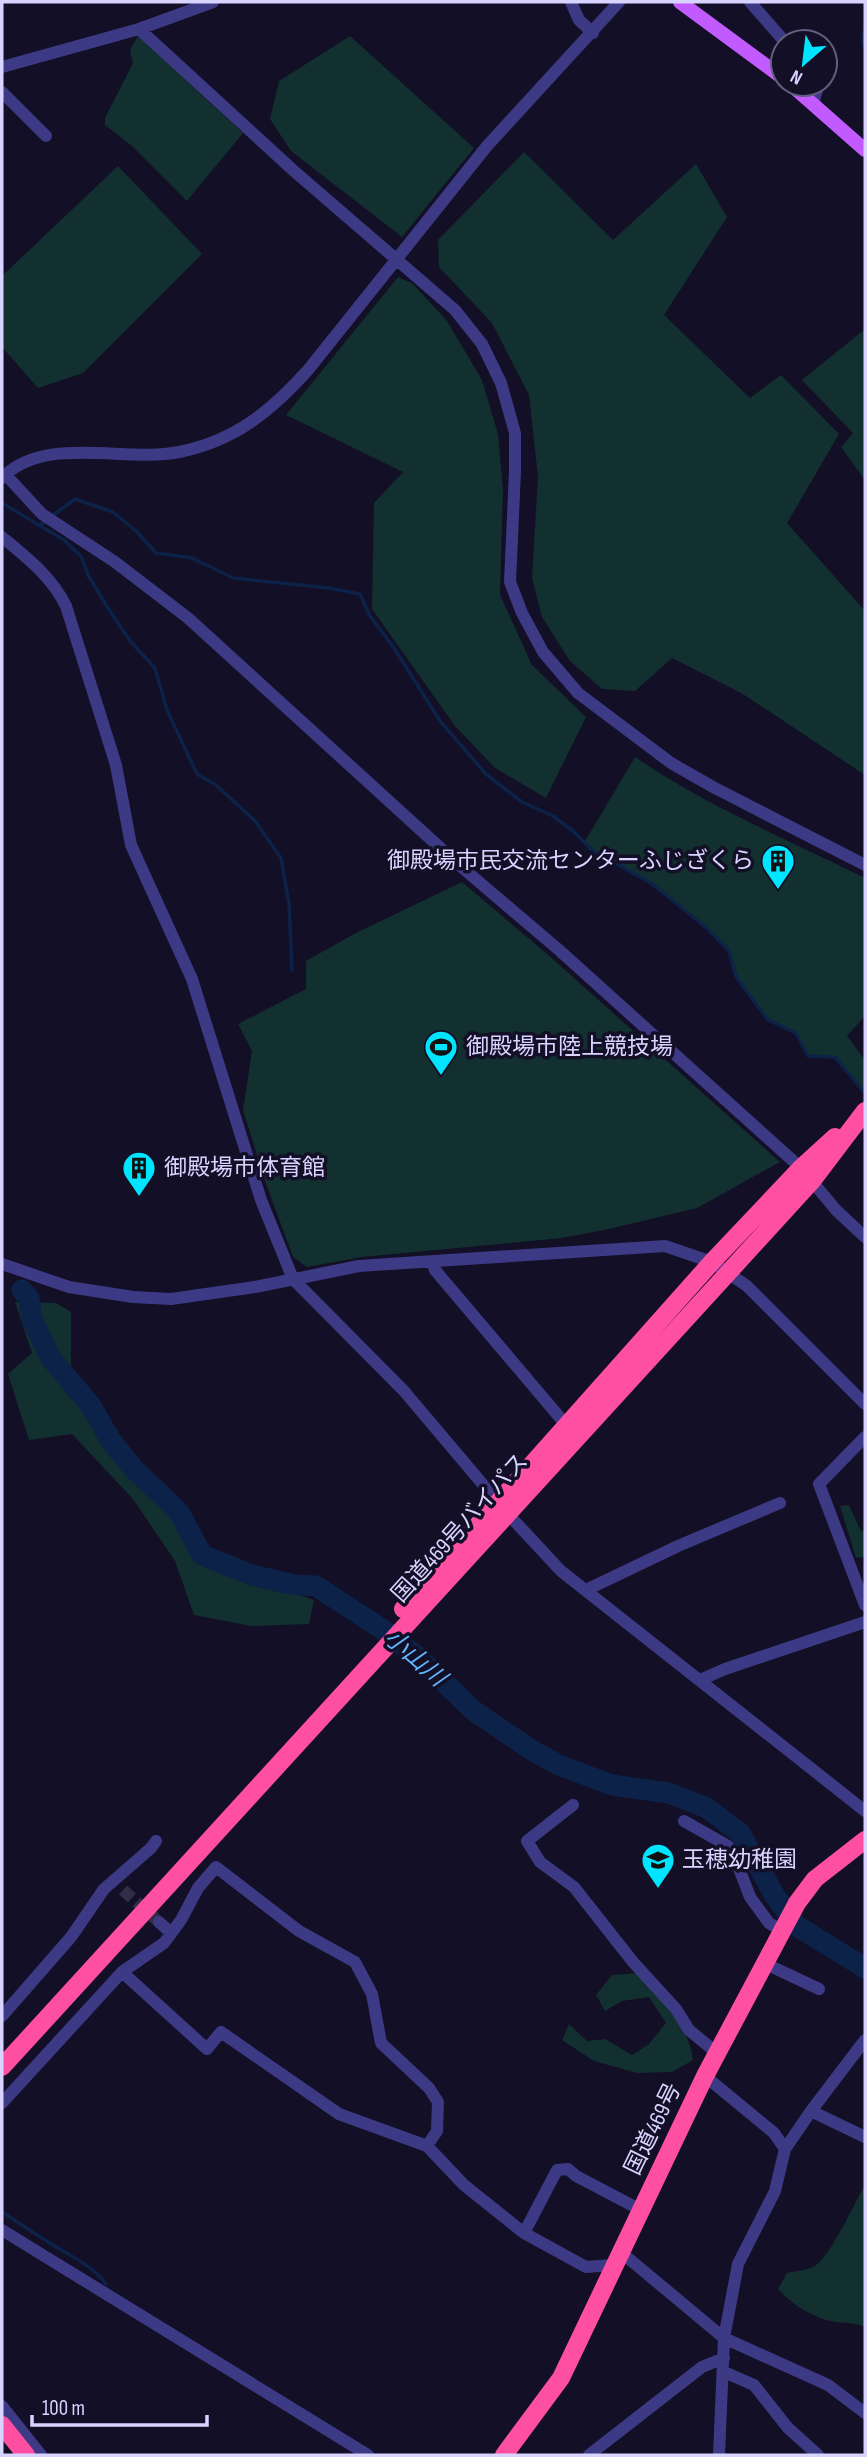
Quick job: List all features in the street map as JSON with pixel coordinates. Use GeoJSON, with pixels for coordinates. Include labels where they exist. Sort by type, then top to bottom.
{"type":"FeatureCollection","features":[{"type":"Feature","properties":{"kind":"highway","name":"国道469号バイパス"},"geometry":{"type":"LineString","coordinates":[[503,1507],[567,1426],[865,1110]]}},
{"type":"Feature","properties":{"kind":"highway","name":"国道469号バイパス"},"geometry":{"type":"LineString","coordinates":[[2,2067],[719,1266]]}},
{"type":"Feature","properties":{"kind":"highway","name":"国道469号バイパス"},"geometry":{"type":"LineString","coordinates":[[2,2053],[378,1646]]}},
{"type":"Feature","properties":{"kind":"highway","name":"国道469号"},"geometry":{"type":"LineString","coordinates":[[504,2455],[561,2378],[705,2077],[783,1927],[815,1879],[865,1840]]}},
{"type":"Feature","properties":{"kind":"highway"},"geometry":{"type":"LineString","coordinates":[[2,2425],[26,2455]]}},
{"type":"Feature","properties":{"kind":"main road"},"geometry":{"type":"LineString","coordinates":[[680,2],[769,68]]}},
{"type":"Feature","properties":{"kind":"main road"},"geometry":{"type":"LineString","coordinates":[[807,98],[865,150]]}},
{"type":"Feature","properties":{"kind":"street"},"geometry":{"type":"LineString","coordinates":[[2,67],[139,29],[213,2]]}},
{"type":"Feature","properties":{"kind":"street"},"geometry":{"type":"LineString","coordinates":[[571,2],[579,20],[593,33]]}},
{"type":"Feature","properties":{"kind":"street"},"geometry":{"type":"LineString","coordinates":[[619,2],[487,146],[308,370],[279,402],[260,417],[223,439],[177,453],[63,453],[39,456],[4,476],[42,514],[115,562],[188,618],[457,864],[559,950],[806,1174],[836,1210],[865,1237]]}},
{"type":"Feature","properties":{"kind":"street"},"geometry":{"type":"LineString","coordinates":[[750,2],[773,28]]}},
{"type":"Feature","properties":{"kind":"street"},"geometry":{"type":"LineString","coordinates":[[139,29],[295,171],[455,310],[482,344],[501,383],[515,433],[510,582],[522,613],[543,652],[578,694],[671,763],[865,864]]}},
{"type":"Feature","properties":{"kind":"street"},"geometry":{"type":"LineString","coordinates":[[2,92],[46,136]]}},
{"type":"Feature","properties":{"kind":"street"},"geometry":{"type":"LineString","coordinates":[[813,103],[815,98]]}},
{"type":"Feature","properties":{"kind":"street"},"geometry":{"type":"LineString","coordinates":[[2,537],[45,574],[57,588],[66,606],[116,765],[131,845],[192,979],[261,1200],[293,1279],[404,1391],[561,1570],[865,1811]]}},
{"type":"Feature","properties":{"kind":"street"},"geometry":{"type":"LineString","coordinates":[[2,1264],[69,1287],[133,1297],[171,1299],[359,1266],[644,1245],[672,1247],[719,1266],[747,1286],[865,1404]]}},
{"type":"Feature","properties":{"kind":"street"},"geometry":{"type":"LineString","coordinates":[[432,1262],[435,1270],[567,1426]]}},
{"type":"Feature","properties":{"kind":"street"},"geometry":{"type":"LineString","coordinates":[[865,1437],[820,1484],[865,1605]]}},
{"type":"Feature","properties":{"kind":"street"},"geometry":{"type":"LineString","coordinates":[[586,1590],[678,1546],[780,1503]]}},
{"type":"Feature","properties":{"kind":"street"},"geometry":{"type":"LineString","coordinates":[[700,1680],[865,1622]]}},
{"type":"Feature","properties":{"kind":"street"},"geometry":{"type":"LineString","coordinates":[[573,1805],[527,1841],[540,1862],[574,1887],[676,2009],[689,2030],[717,2053]]}},
{"type":"Feature","properties":{"kind":"street"},"geometry":{"type":"LineString","coordinates":[[684,1821],[728,1846],[750,1897],[769,1923],[783,1927]]}},
{"type":"Feature","properties":{"kind":"street"},"geometry":{"type":"LineString","coordinates":[[2,2016],[71,1937],[104,1889],[117,1885],[156,1841]]}},
{"type":"Feature","properties":{"kind":"street"},"geometry":{"type":"LineString","coordinates":[[2,2103],[122,1972],[164,1943],[181,1920],[198,1888],[216,1867],[299,1931],[355,1962],[372,1994],[381,2043],[429,2088],[438,2102],[436,2132],[427,2146]]}},
{"type":"Feature","properties":{"kind":"street"},"geometry":{"type":"LineString","coordinates":[[159,1922],[171,1933]]}},
{"type":"Feature","properties":{"kind":"street"},"geometry":{"type":"LineString","coordinates":[[764,1963],[819,1989]]}},
{"type":"Feature","properties":{"kind":"street"},"geometry":{"type":"LineString","coordinates":[[122,1972],[207,2049],[221,2032],[339,2114],[427,2146],[464,2185],[524,2233],[586,2267],[618,2259],[724,2338],[828,2385],[865,2413]]}},
{"type":"Feature","properties":{"kind":"street"},"geometry":{"type":"LineString","coordinates":[[719,2455],[724,2338],[738,2264],[775,2191],[785,2149],[865,2040]]}},
{"type":"Feature","properties":{"kind":"street"},"geometry":{"type":"LineString","coordinates":[[705,2077],[774,2133],[785,2149]]}},
{"type":"Feature","properties":{"kind":"street"},"geometry":{"type":"LineString","coordinates":[[811,2111],[865,2137]]}},
{"type":"Feature","properties":{"kind":"street"},"geometry":{"type":"LineString","coordinates":[[524,2233],[557,2170],[568,2169],[576,2176],[641,2210]]}},
{"type":"Feature","properties":{"kind":"street"},"geometry":{"type":"LineString","coordinates":[[2,2230],[368,2455]]}},
{"type":"Feature","properties":{"kind":"street"},"geometry":{"type":"LineString","coordinates":[[589,2455],[702,2367],[724,2358]]}},
{"type":"Feature","properties":{"kind":"street"},"geometry":{"type":"LineString","coordinates":[[724,2372],[754,2385],[788,2428],[818,2455]]}},
{"type":"Feature","properties":{"kind":"street"},"geometry":{"type":"LineString","coordinates":[[2,2406],[41,2455]]}},
{"type":"Feature","properties":{"kind":"green space"},"geometry":{"type":"Polygon","coordinates":[[[138,36],[243,133],[187,201],[132,146],[105,125],[105,118],[133,63],[130,50],[138,36]]]}},
{"type":"Feature","properties":{"kind":"green space"},"geometry":{"type":"Polygon","coordinates":[[[350,36],[474,148],[402,237],[291,151],[270,119],[279,81],[350,36]]]}},
{"type":"Feature","properties":{"kind":"green space"},"geometry":{"type":"Polygon","coordinates":[[[524,152],[613,240],[696,164],[727,217],[664,315],[750,398],[781,375],[839,434],[787,523],[865,611],[865,775],[743,694],[672,658],[635,691],[602,689],[570,661],[542,617],[532,578],[538,477],[529,395],[492,323],[439,267],[438,240],[524,152]]]}},
{"type":"Feature","properties":{"kind":"green space"},"geometry":{"type":"Polygon","coordinates":[[[118,166],[202,254],[83,373],[38,388],[2,347],[2,276],[118,166]]]}},
{"type":"Feature","properties":{"kind":"green space"},"geometry":{"type":"Polygon","coordinates":[[[398,277],[412,283],[447,321],[482,380],[498,434],[503,490],[500,595],[532,665],[586,717],[546,798],[495,768],[455,726],[372,609],[374,503],[403,472],[286,415],[398,277]]]}},
{"type":"Feature","properties":{"kind":"green space"},"geometry":{"type":"Polygon","coordinates":[[[865,329],[865,480],[841,447],[853,433],[802,380],[865,329]]]}},
{"type":"Feature","properties":{"kind":"green space"},"geometry":{"type":"Polygon","coordinates":[[[635,757],[719,807],[865,878],[865,1016],[847,1036],[865,1060],[865,1091],[835,1057],[808,1056],[796,1033],[768,1020],[736,977],[729,951],[709,930],[665,893],[584,843],[635,757]]]}},
{"type":"Feature","properties":{"kind":"green space"},"geometry":{"type":"Polygon","coordinates":[[[462,882],[546,953],[780,1162],[697,1208],[609,1229],[562,1238],[362,1257],[307,1267],[293,1257],[243,1110],[252,1051],[238,1024],[306,989],[306,961],[354,934],[462,882]]]}},
{"type":"Feature","properties":{"kind":"green space"},"geometry":{"type":"Polygon","coordinates":[[[15,1302],[56,1303],[71,1312],[71,1373],[108,1417],[207,1565],[314,1600],[309,1624],[251,1626],[194,1615],[175,1561],[133,1499],[72,1434],[29,1440],[8,1374],[32,1353],[15,1302]]]}},
{"type":"Feature","properties":{"kind":"green space"},"geometry":{"type":"Polygon","coordinates":[[[849,1505],[861,1531],[865,1530],[865,1560],[864,1557],[856,1558],[840,1506],[849,1505]]]}},
{"type":"Feature","properties":{"kind":"green space"},"geometry":{"type":"Polygon","coordinates":[[[638,1973],[672,2013],[691,2048],[693,2060],[672,2072],[637,2073],[594,2061],[562,2040],[569,2024],[587,2041],[605,2039],[632,2055],[649,2044],[666,2023],[649,1997],[622,2001],[605,2011],[596,1995],[612,1975],[638,1973]]]}},
{"type":"Feature","properties":{"kind":"green space"},"geometry":{"type":"Polygon","coordinates":[[[865,2185],[865,2327],[812,2315],[778,2289],[787,2273],[815,2266],[822,2260],[865,2185]]]}},
{"type":"Feature","properties":{"kind":"waterway"},"geometry":{"type":"LineString","coordinates":[[865,25],[865,47]]}},
{"type":"Feature","properties":{"kind":"waterway"},"geometry":{"type":"LineString","coordinates":[[40,525],[75,499],[113,512],[156,553],[192,558],[233,578],[360,594],[370,616],[394,648],[440,721],[486,774],[522,802],[553,816],[593,851],[651,883],[709,930],[729,951],[736,977],[768,1020],[796,1033],[808,1056],[835,1057],[863,1091]]}},
{"type":"Feature","properties":{"kind":"waterway"},"geometry":{"type":"LineString","coordinates":[[2,503],[64,540],[81,556],[88,575],[111,613],[131,642],[155,668],[167,710],[197,774],[216,785],[255,821],[281,858],[289,904],[292,970]]}},
{"type":"Feature","properties":{"kind":"waterway","name":"小山川"},"geometry":{"type":"LineString","coordinates":[[22,1290],[29,1299],[32,1319],[50,1357],[91,1406],[111,1441],[134,1469],[179,1512],[202,1555],[252,1575],[295,1585],[316,1586],[388,1633],[419,1658],[474,1711],[533,1751],[559,1765],[612,1785],[669,1793],[707,1808],[740,1833],[775,1896],[797,1926],[865,1968]]}},
{"type":"Feature","properties":{"kind":"waterway"},"geometry":{"type":"LineString","coordinates":[[2,2212],[88,2266],[106,2284]]}},
{"type":"Feature","properties":{"kind":"tunnel"},"geometry":{"type":"LineString","coordinates":[[123,1890],[159,1922]]}},
{"type":"Feature","properties":{"kind":"place","name":"御殿場市民交流センターふじざくら"},"geometry":{"type":"Point","coordinates":[778,891]}},
{"type":"Feature","properties":{"kind":"place","name":"御殿場市陸上競技場"},"geometry":{"type":"Point","coordinates":[441,1077]}},
{"type":"Feature","properties":{"kind":"place","name":"御殿場市体育館"},"geometry":{"type":"Point","coordinates":[139,1198]}},
{"type":"Feature","properties":{"kind":"place","name":"玉穂幼稚園"},"geometry":{"type":"Point","coordinates":[658,1890]}}]}
